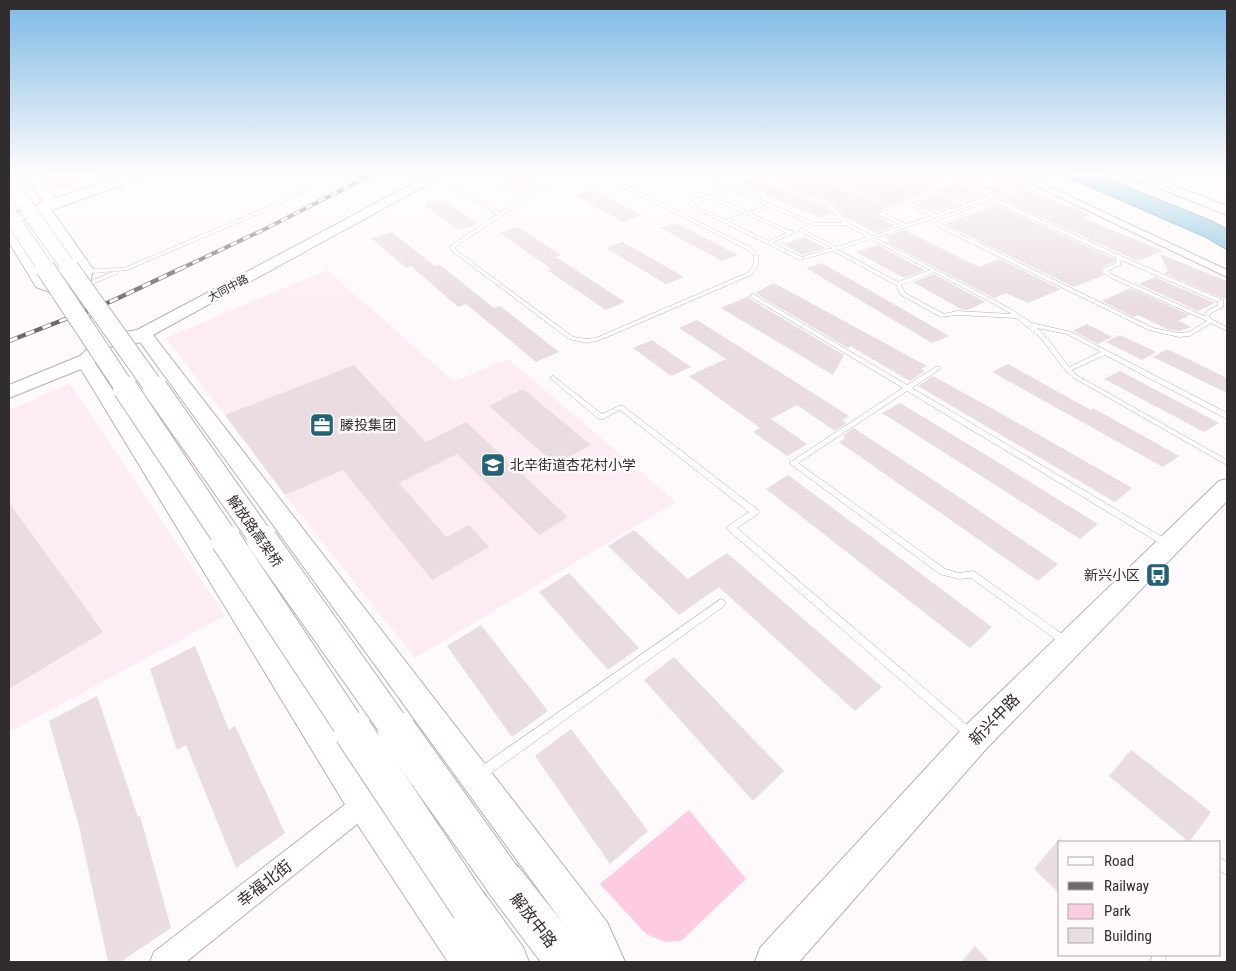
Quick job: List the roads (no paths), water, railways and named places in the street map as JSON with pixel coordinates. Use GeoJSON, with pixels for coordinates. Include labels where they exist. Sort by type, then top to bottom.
{"type":"FeatureCollection","features":[{"type":"Feature","properties":{"kind":"main road","name":"解放路高架桥"},"geometry":{"type":"LineString","coordinates":[[12,218],[470,908],[508,962]]}},
{"type":"Feature","properties":{"kind":"main road","name":"解放路高架桥"},"geometry":{"type":"LineString","coordinates":[[34,218],[502,878]]}},
{"type":"Feature","properties":{"kind":"main road","name":"解放中路"},"geometry":{"type":"LineString","coordinates":[[502,878],[567,962]]}},
{"type":"Feature","properties":{"kind":"street"},"geometry":{"type":"LineString","coordinates":[[9,231],[42,284],[79,298],[84,268],[54,218]]}},
{"type":"Feature","properties":{"kind":"street","name":"大同中路"},"geometry":{"type":"LineString","coordinates":[[9,380],[101,331],[136,327],[349,218]]}},
{"type":"Feature","properties":{"kind":"street","name":"大同中路"},"geometry":{"type":"LineString","coordinates":[[9,392],[85,361],[143,334],[355,218]]}},
{"type":"Feature","properties":{"kind":"street"},"geometry":{"type":"LineString","coordinates":[[1109,218],[1227,274]]}},
{"type":"Feature","properties":{"kind":"street"},"geometry":{"type":"LineString","coordinates":[[470,962],[364,804],[85,361],[101,331],[143,334],[594,935],[606,962]]}},
{"type":"Feature","properties":{"kind":"street","name":"新兴中路"},"geometry":{"type":"LineString","coordinates":[[774,962],[975,738],[1227,487]]}},
{"type":"Feature","properties":{"kind":"street","name":"幸福北街"},"geometry":{"type":"LineString","coordinates":[[164,962],[364,804]]}},
{"type":"Feature","properties":{"kind":"lane"},"geometry":{"type":"LineString","coordinates":[[80,292],[96,281],[244,218]]}},
{"type":"Feature","properties":{"kind":"lane"},"geometry":{"type":"LineString","coordinates":[[495,218],[460,240],[452,247],[454,251],[571,338],[579,340],[598,339],[749,274],[755,268],[757,262],[756,255],[748,248],[689,218]]}},
{"type":"Feature","properties":{"kind":"lane"},"geometry":{"type":"LineString","coordinates":[[718,218],[802,259],[873,238],[929,218]]}},
{"type":"Feature","properties":{"kind":"lane"},"geometry":{"type":"LineString","coordinates":[[726,222],[735,218]]}},
{"type":"Feature","properties":{"kind":"lane"},"geometry":{"type":"LineString","coordinates":[[759,218],[791,233]]}},
{"type":"Feature","properties":{"kind":"lane"},"geometry":{"type":"LineString","coordinates":[[801,218],[814,224]]}},
{"type":"Feature","properties":{"kind":"lane"},"geometry":{"type":"LineString","coordinates":[[841,218],[846,224],[984,295],[1018,316],[1042,336],[1063,365],[1076,377],[1227,463]]}},
{"type":"Feature","properties":{"kind":"lane"},"geometry":{"type":"LineString","coordinates":[[889,218],[906,226]]}},
{"type":"Feature","properties":{"kind":"lane"},"geometry":{"type":"LineString","coordinates":[[951,218],[938,223],[942,227],[1151,329],[1179,335],[1190,334],[1211,321]]}},
{"type":"Feature","properties":{"kind":"lane"},"geometry":{"type":"LineString","coordinates":[[1035,218],[1221,301],[1221,306],[1209,312],[1206,316],[1211,321]]}},
{"type":"Feature","properties":{"kind":"lane"},"geometry":{"type":"LineString","coordinates":[[768,243],[814,224],[846,224]]}},
{"type":"Feature","properties":{"kind":"lane"},"geometry":{"type":"LineString","coordinates":[[800,230],[898,284],[903,294],[943,316],[957,313],[1018,316]]}},
{"type":"Feature","properties":{"kind":"lane"},"geometry":{"type":"LineString","coordinates":[[1119,257],[1118,264],[1106,269],[1109,275],[1227,329]]}},
{"type":"Feature","properties":{"kind":"lane"},"geometry":{"type":"LineString","coordinates":[[84,268],[93,271],[125,269]]}},
{"type":"Feature","properties":{"kind":"lane"},"geometry":{"type":"LineString","coordinates":[[898,284],[935,270]]}},
{"type":"Feature","properties":{"kind":"lane"},"geometry":{"type":"LineString","coordinates":[[753,296],[1168,544]]}},
{"type":"Feature","properties":{"kind":"lane"},"geometry":{"type":"LineString","coordinates":[[1031,325],[1069,333],[1227,416]]}},
{"type":"Feature","properties":{"kind":"lane"},"geometry":{"type":"LineString","coordinates":[[1068,370],[1106,352]]}},
{"type":"Feature","properties":{"kind":"lane"},"geometry":{"type":"LineString","coordinates":[[938,368],[793,462],[943,572],[959,576],[972,574],[1069,643]]}},
{"type":"Feature","properties":{"kind":"lane"},"geometry":{"type":"LineString","coordinates":[[553,378],[601,417],[621,407],[755,512],[731,528],[975,738]]}},
{"type":"Feature","properties":{"kind":"lane"},"geometry":{"type":"LineString","coordinates":[[476,777],[722,604]]}},
{"type":"Feature","properties":{"kind":"water"},"geometry":{"type":"Polygon","coordinates":[[[1162,218],[1206,218],[1210,220],[1227,229],[1227,250],[1207,238],[1162,218]]]}},
{"type":"Feature","properties":{"kind":"tunnel"},"geometry":{"type":"LineString","coordinates":[[79,298],[95,322]]}},
{"type":"Feature","properties":{"kind":"railway"},"geometry":{"type":"LineString","coordinates":[[180,269],[286,218]]}},
{"type":"Feature","properties":{"kind":"railway"},"geometry":{"type":"LineString","coordinates":[[9,341],[112,301],[182,268]]}},
{"type":"Feature","properties":{"kind":"place","name":"滕投集团"},"geometry":{"type":"Point","coordinates":[322,425]}},
{"type":"Feature","properties":{"kind":"place","name":"北辛街道杏花村小学"},"geometry":{"type":"Point","coordinates":[493,465]}},
{"type":"Feature","properties":{"kind":"place","name":"新兴小区"},"geometry":{"type":"Point","coordinates":[1158,575]}}]}
